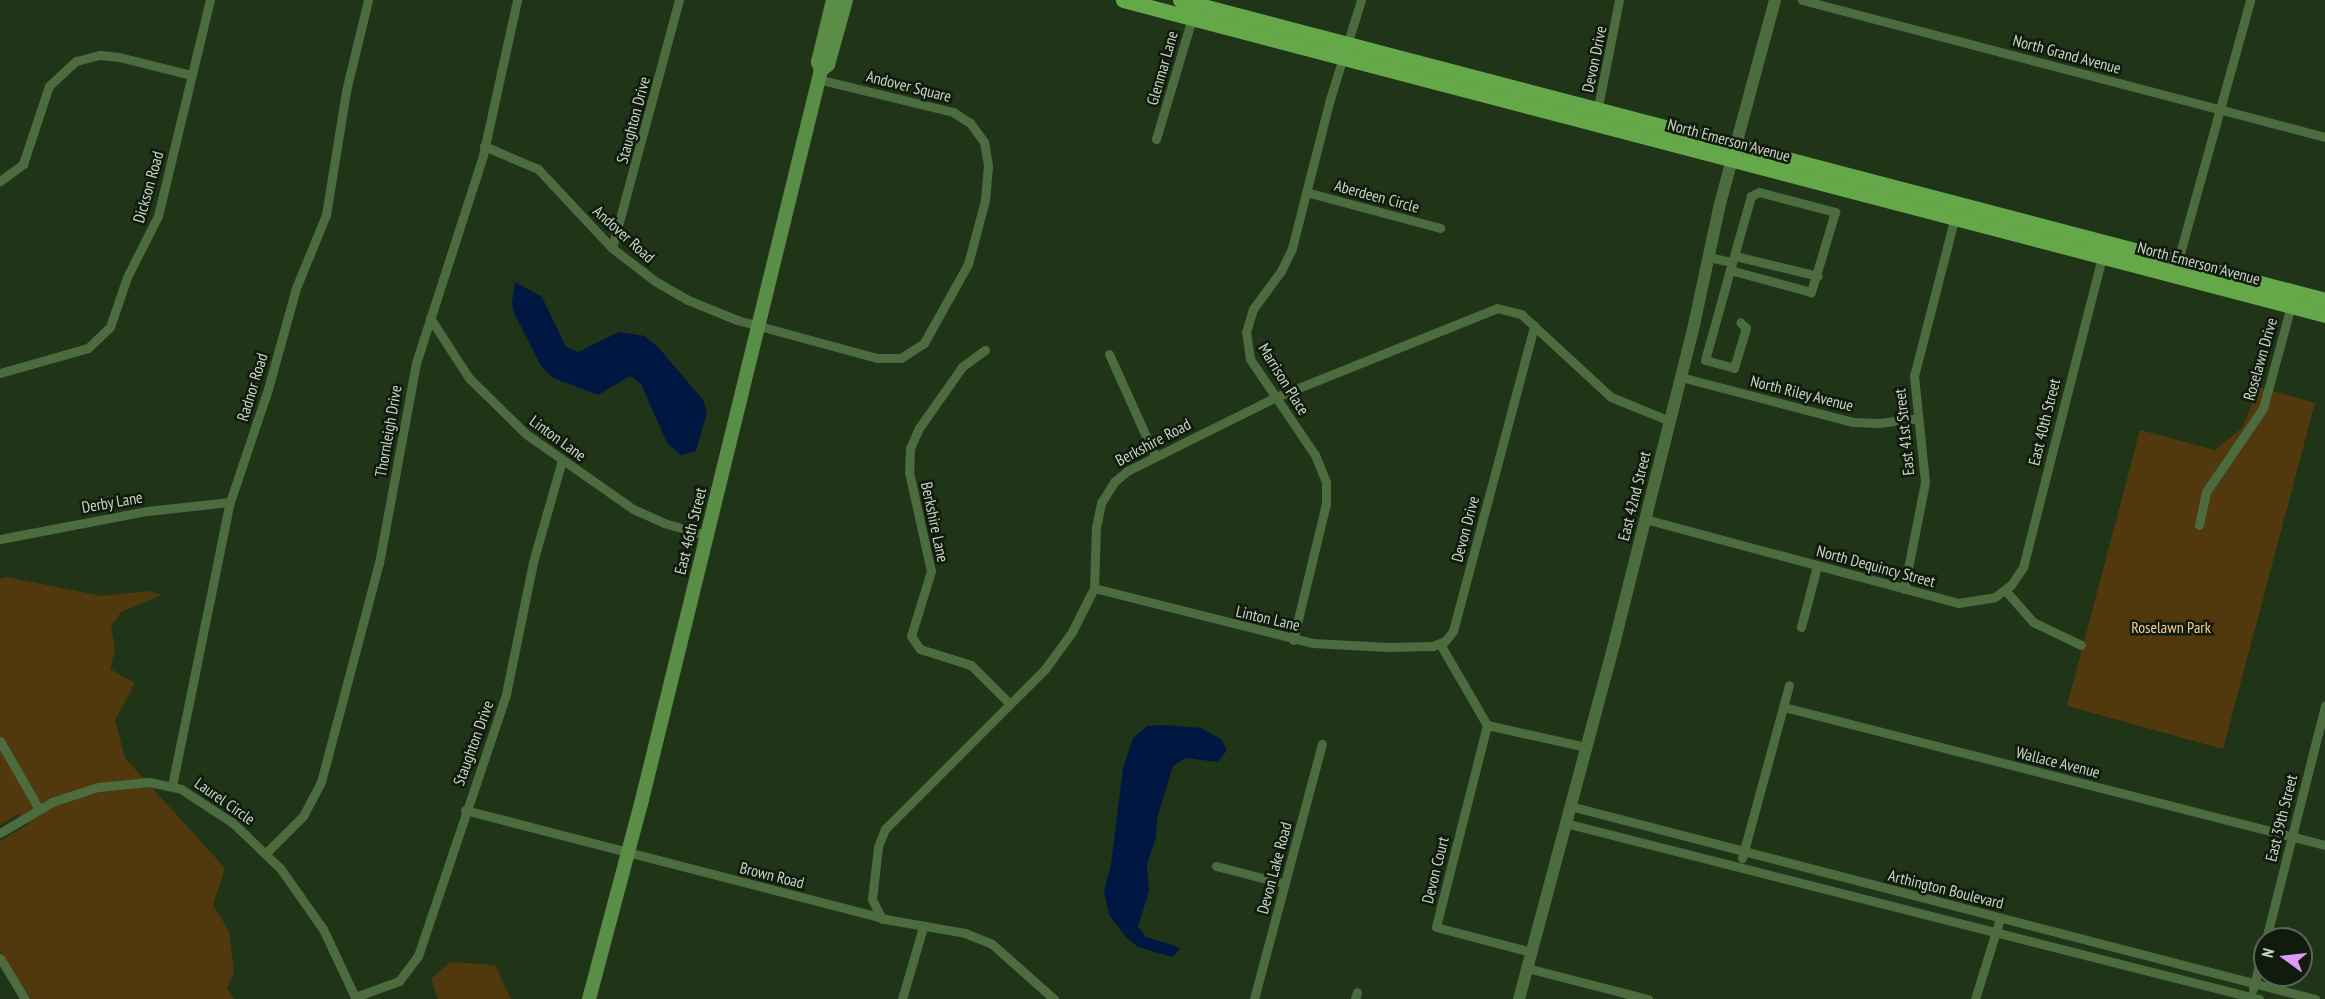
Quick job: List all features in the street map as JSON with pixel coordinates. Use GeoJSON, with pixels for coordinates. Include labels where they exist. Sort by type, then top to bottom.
{"type":"FeatureCollection","features":[{"type":"Feature","properties":{"kind":"main road","name":"East 46th Street"},"geometry":{"type":"LineString","coordinates":[[589,999],[820,74],[818,62],[833,0]]}},
{"type":"Feature","properties":{"kind":"main road","name":"East 46th Street"},"geometry":{"type":"LineString","coordinates":[[820,74],[828,65],[846,0]]}},
{"type":"Feature","properties":{"kind":"main road","name":"North Emerson Avenue"},"geometry":{"type":"LineString","coordinates":[[1123,0],[1194,11],[1734,152],[2293,299],[2325,315]]}},
{"type":"Feature","properties":{"kind":"main road","name":"North Emerson Avenue"},"geometry":{"type":"LineString","coordinates":[[1180,0],[1194,11]]}},
{"type":"Feature","properties":{"kind":"main road","name":"North Emerson Avenue"},"geometry":{"type":"LineString","coordinates":[[1956,211],[2102,256],[2175,268]]}},
{"type":"Feature","properties":{"kind":"main road","name":"North Emerson Avenue"},"geometry":{"type":"LineString","coordinates":[[2293,299],[2325,300]]}},
{"type":"Feature","properties":{"kind":"street","name":"Dickson Road"},"geometry":{"type":"LineString","coordinates":[[0,373],[88,348],[110,327],[127,277],[158,216],[210,0]]}},
{"type":"Feature","properties":{"kind":"street","name":"Radnor Road"},"geometry":{"type":"LineString","coordinates":[[172,786],[230,502],[268,389],[296,288],[326,215],[346,91],[368,0]]}},
{"type":"Feature","properties":{"kind":"street","name":"Thornleigh Drive"},"geometry":{"type":"LineString","coordinates":[[267,852],[303,816],[321,782],[379,563],[410,389],[430,318],[458,240],[484,146],[517,0]]}},
{"type":"Feature","properties":{"kind":"street","name":"Staughton Drive"},"geometry":{"type":"LineString","coordinates":[[612,248],[679,0]]}},
{"type":"Feature","properties":{"kind":"street","name":"Marrison Place"},"geometry":{"type":"LineString","coordinates":[[1293,640],[1327,489],[1319,461],[1248,353],[1246,325],[1253,309],[1288,258],[1361,0]]}},
{"type":"Feature","properties":{"kind":"street","name":"Devon Drive"},"geometry":{"type":"LineString","coordinates":[[1596,116],[1619,0]]}},
{"type":"Feature","properties":{"kind":"street","name":"East 42nd Street"},"geometry":{"type":"LineString","coordinates":[[1519,999],[1645,519],[1734,152],[1775,0]]}},
{"type":"Feature","properties":{"kind":"street","name":"North Grand Avenue"},"geometry":{"type":"LineString","coordinates":[[1802,0],[2325,137]]}},
{"type":"Feature","properties":{"kind":"street"},"geometry":{"type":"LineString","coordinates":[[2175,268],[2250,0]]}},
{"type":"Feature","properties":{"kind":"street","name":"Glenmar Lane"},"geometry":{"type":"LineString","coordinates":[[1156,140],[1194,11]]}},
{"type":"Feature","properties":{"kind":"street"},"geometry":{"type":"LineString","coordinates":[[0,181],[23,164],[50,86],[76,62],[100,55],[119,57],[191,75]]}},
{"type":"Feature","properties":{"kind":"street","name":"Andover Square"},"geometry":{"type":"LineString","coordinates":[[758,325],[877,358],[908,355],[924,343],[954,295],[981,224],[987,155],[981,136],[968,120],[947,110],[820,74]]}},
{"type":"Feature","properties":{"kind":"street","name":"Andover Road"},"geometry":{"type":"LineString","coordinates":[[484,146],[521,159],[542,173],[612,248],[679,296],[758,325]]}},
{"type":"Feature","properties":{"kind":"street","name":"Aberdeen Circle"},"geometry":{"type":"LineString","coordinates":[[1306,192],[1440,228]]}},
{"type":"Feature","properties":{"kind":"street"},"geometry":{"type":"LineString","coordinates":[[1732,262],[1805,293],[1815,289],[1835,212],[1759,192],[1750,196],[1705,360],[1734,368],[1746,328],[1740,322]]}},
{"type":"Feature","properties":{"kind":"street","name":"East 41st Street"},"geometry":{"type":"LineString","coordinates":[[1904,589],[1924,490],[1915,371],[1956,211]]}},
{"type":"Feature","properties":{"kind":"street","name":"East 40th Street"},"geometry":{"type":"LineString","coordinates":[[2005,590],[2024,564],[2102,256]]}},
{"type":"Feature","properties":{"kind":"street"},"geometry":{"type":"LineString","coordinates":[[1709,257],[1818,276]]}},
{"type":"Feature","properties":{"kind":"street","name":"Roselawn Drive"},"geometry":{"type":"LineString","coordinates":[[2199,525],[2205,492],[2263,408],[2293,299]]}},
{"type":"Feature","properties":{"kind":"street","name":"Berkshire Road"},"geometry":{"type":"LineString","coordinates":[[882,919],[872,898],[878,847],[885,829],[1010,704],[1062,647],[1094,588],[1096,527],[1104,497],[1118,477],[1155,456],[1276,397],[1490,309],[1515,310],[1605,393],[1670,421]]}},
{"type":"Feature","properties":{"kind":"street","name":"Linton Lane"},"geometry":{"type":"LineString","coordinates":[[430,318],[451,354],[483,394],[515,425],[639,512],[706,535]]}},
{"type":"Feature","properties":{"kind":"street","name":"Devon Drive"},"geometry":{"type":"LineString","coordinates":[[1440,644],[1453,631],[1534,326]]}},
{"type":"Feature","properties":{"kind":"street","name":"Berkshire Lane"},"geometry":{"type":"LineString","coordinates":[[985,350],[962,367],[918,428],[910,448],[909,472],[931,571],[911,636],[920,649],[971,666],[1010,704]]}},
{"type":"Feature","properties":{"kind":"street"},"geometry":{"type":"LineString","coordinates":[[1109,354],[1155,456]]}},
{"type":"Feature","properties":{"kind":"street","name":"North Riley Avenue"},"geometry":{"type":"LineString","coordinates":[[1681,377],[1853,422],[1884,423],[1917,418]]}},
{"type":"Feature","properties":{"kind":"street","name":"Staughton Drive"},"geometry":{"type":"LineString","coordinates":[[355,998],[393,984],[412,968],[512,674],[533,562],[562,460]]}},
{"type":"Feature","properties":{"kind":"street","name":"Derby Lane"},"geometry":{"type":"LineString","coordinates":[[0,539],[147,511],[230,502]]}},
{"type":"Feature","properties":{"kind":"street","name":"North Dequincy Street"},"geometry":{"type":"LineString","coordinates":[[1645,519],[1904,589],[1969,604],[1992,598],[2005,590]]}},
{"type":"Feature","properties":{"kind":"street"},"geometry":{"type":"LineString","coordinates":[[1801,627],[1817,566]]}},
{"type":"Feature","properties":{"kind":"street","name":"Linton Lane"},"geometry":{"type":"LineString","coordinates":[[1094,588],[1293,640],[1364,648],[1440,644]]}},
{"type":"Feature","properties":{"kind":"street"},"geometry":{"type":"LineString","coordinates":[[2005,590],[2043,629],[2081,645]]}},
{"type":"Feature","properties":{"kind":"street"},"geometry":{"type":"LineString","coordinates":[[1440,644],[1487,725],[1586,747]]}},
{"type":"Feature","properties":{"kind":"street"},"geometry":{"type":"LineString","coordinates":[[1740,866],[1789,685]]}},
{"type":"Feature","properties":{"kind":"street","name":"East 39th Street"},"geometry":{"type":"LineString","coordinates":[[2269,927],[2325,705]]}},
{"type":"Feature","properties":{"kind":"street","name":"Wallace Avenue"},"geometry":{"type":"LineString","coordinates":[[1784,707],[2325,845]]}},
{"type":"Feature","properties":{"kind":"street","name":"Devon Court"},"geometry":{"type":"LineString","coordinates":[[1487,725],[1436,927],[1531,952]]}},
{"type":"Feature","properties":{"kind":"street"},"geometry":{"type":"LineString","coordinates":[[0,741],[39,809]]}},
{"type":"Feature","properties":{"kind":"street","name":"Devon Lake Road"},"geometry":{"type":"LineString","coordinates":[[1254,999],[1322,744]]}},
{"type":"Feature","properties":{"kind":"street","name":"Laurel Circle"},"geometry":{"type":"LineString","coordinates":[[0,833],[39,809],[108,785],[149,782],[172,786],[219,813],[267,852],[312,912],[355,998]]}},
{"type":"Feature","properties":{"kind":"street","name":"Arthington Boulevard"},"geometry":{"type":"LineString","coordinates":[[1570,806],[2253,982]]}},
{"type":"Feature","properties":{"kind":"street","name":"Brown Road"},"geometry":{"type":"LineString","coordinates":[[465,810],[882,919],[958,931],[992,944],[1054,999]]}},
{"type":"Feature","properties":{"kind":"street","name":"Arthington Boulevard"},"geometry":{"type":"LineString","coordinates":[[1565,823],[2255,998]]}},
{"type":"Feature","properties":{"kind":"street"},"geometry":{"type":"LineString","coordinates":[[1216,866],[1285,884]]}},
{"type":"Feature","properties":{"kind":"street"},"geometry":{"type":"LineString","coordinates":[[1975,999],[2000,918]]}},
{"type":"Feature","properties":{"kind":"street"},"geometry":{"type":"LineString","coordinates":[[902,999],[923,927]]}},
{"type":"Feature","properties":{"kind":"street"},"geometry":{"type":"LineString","coordinates":[[0,958],[25,999]]}},
{"type":"Feature","properties":{"kind":"street"},"geometry":{"type":"LineString","coordinates":[[1527,968],[1648,999]]}},
{"type":"Feature","properties":{"kind":"street","name":"Arthington Boulevard"},"geometry":{"type":"LineString","coordinates":[[2270,987],[2316,999]]}},
{"type":"Feature","properties":{"kind":"green space","name":"Roselawn Park"},"geometry":{"type":"Polygon","coordinates":[[[2259,387],[2315,403],[2223,749],[2067,706],[2140,430],[2215,450],[2242,428],[2259,387]]]}},
{"type":"Feature","properties":{"kind":"green space"},"geometry":{"type":"Polygon","coordinates":[[[7,577],[102,596],[149,591],[161,595],[121,612],[111,626],[115,650],[110,669],[135,683],[115,720],[125,758],[225,868],[213,905],[229,931],[234,972],[227,988],[234,999],[31,999],[0,951],[0,841],[29,824],[18,814],[0,825],[0,579],[7,577]]]}},
{"type":"Feature","properties":{"kind":"green space"},"geometry":{"type":"Polygon","coordinates":[[[450,962],[495,965],[511,999],[438,999],[431,979],[450,962]]]}},
{"type":"Feature","properties":{"kind":"water"},"geometry":{"type":"Polygon","coordinates":[[[515,282],[542,297],[566,347],[578,352],[619,332],[645,336],[658,347],[703,400],[707,413],[696,451],[681,455],[667,443],[641,384],[630,376],[598,395],[553,378],[541,366],[514,313],[512,302],[515,282]]]}},
{"type":"Feature","properties":{"kind":"water"},"geometry":{"type":"Polygon","coordinates":[[[1147,726],[1201,728],[1221,739],[1227,750],[1218,762],[1185,758],[1173,766],[1157,818],[1156,838],[1147,864],[1149,891],[1138,927],[1146,937],[1181,948],[1172,957],[1138,947],[1126,937],[1109,915],[1104,891],[1111,864],[1123,768],[1133,738],[1147,726]]]}}]}
